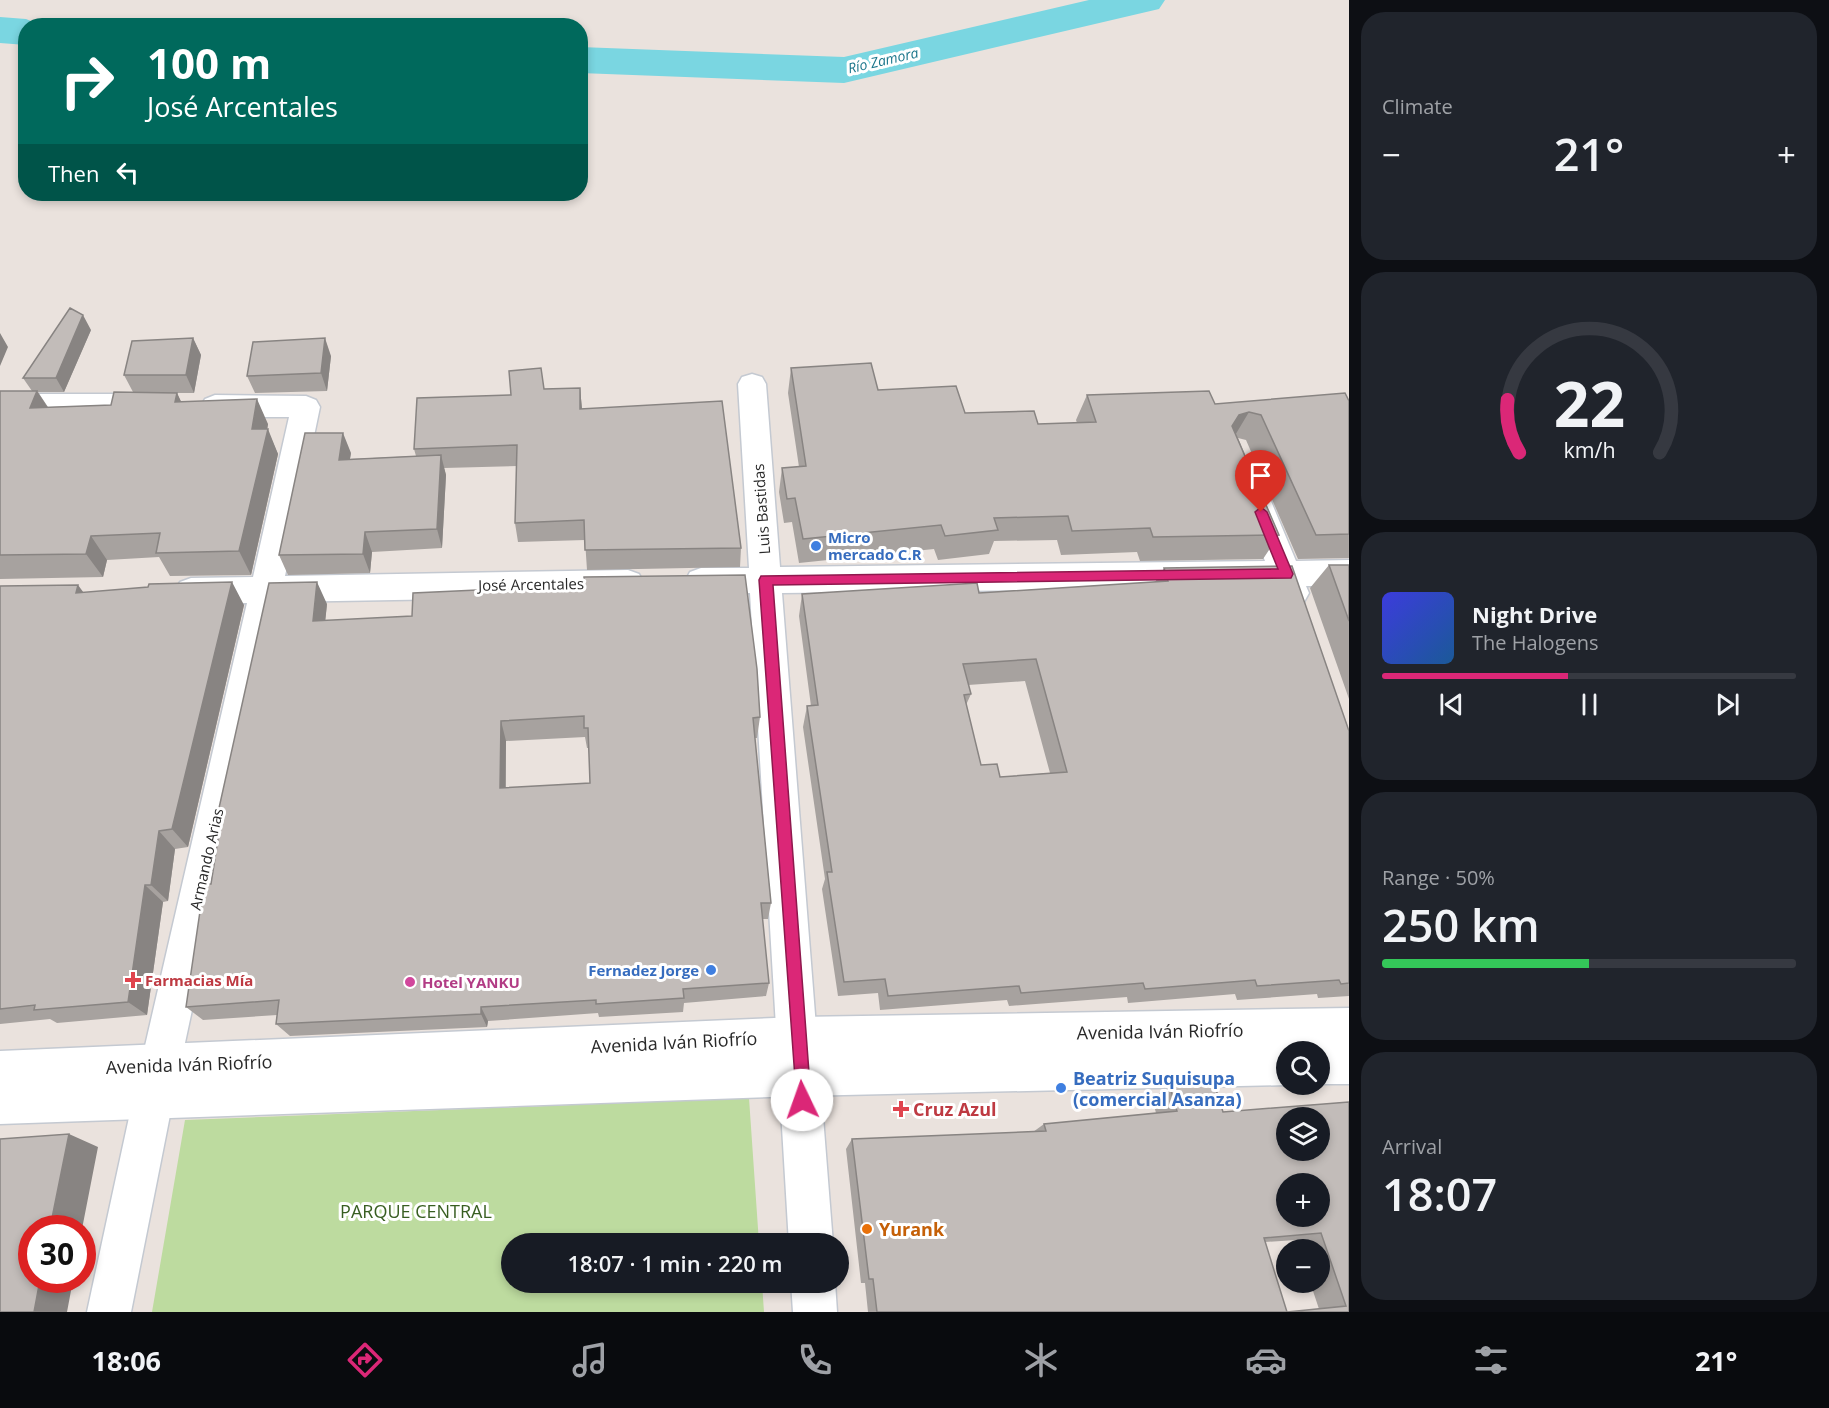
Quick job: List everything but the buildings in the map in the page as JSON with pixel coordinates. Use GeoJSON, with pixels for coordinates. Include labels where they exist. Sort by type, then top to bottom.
{"type":"FeatureCollection","features":[{"type":"Feature","properties":{"kind":"street","name":"Luis Bastidas"},"geometry":{"type":"LineString","coordinates":[[752,384],[810,1233]]}},
{"type":"Feature","properties":{"kind":"street","name":"Armando Arias"},"geometry":{"type":"LineString","coordinates":[[0,404],[306,406],[267,590],[155,1083],[109,1312]]}},
{"type":"Feature","properties":{"kind":"street"},"geometry":{"type":"LineString","coordinates":[[1244,471],[1287,574],[1302,620]]}},
{"type":"Feature","properties":{"kind":"street","name":"José Arcentales"},"geometry":{"type":"LineString","coordinates":[[163,591],[766,580],[1349,573]]}},
{"type":"Feature","properties":{"kind":"street","name":"Avenida Iván Riofrío"},"geometry":{"type":"LineString","coordinates":[[0,1104],[155,1083],[800,1057],[1349,1028]]}},
{"type":"Feature","properties":{"kind":"street","name":"Avenida Iván Riofrío"},"geometry":{"type":"LineString","coordinates":[[800,1057],[1276,1065]]}},
{"type":"Feature","properties":{"kind":"street"},"geometry":{"type":"LineString","coordinates":[[1330,1064],[1349,1064]]}},
{"type":"Feature","properties":{"kind":"street","name":"Avenida Iván Riofrío"},"geometry":{"type":"LineString","coordinates":[[0,1071],[155,1083]]}},
{"type":"Feature","properties":{"kind":"street"},"geometry":{"type":"LineString","coordinates":[[814,1293],[815,1312]]}},
{"type":"Feature","properties":{"kind":"green space","name":"PARQUE CENTRAL"},"geometry":{"type":"Polygon","coordinates":[[[749,1098],[758,1233],[501,1233],[501,1293],[763,1293],[764,1312],[152,1312],[185,1120],[749,1098]]]}},
{"type":"Feature","properties":{"kind":"waterway","name":"Río Zamora"},"geometry":{"type":"LineString","coordinates":[[588,60],[844,70],[1144,0]]}},
{"type":"Feature","properties":{"kind":"waterway","name":"Río Zamora"},"geometry":{"type":"LineString","coordinates":[[0,30],[18,31]]}},
{"type":"Feature","properties":{"kind":"place","name":"Micro mercado C.R"},"geometry":{"type":"Point","coordinates":[816,546]}},
{"type":"Feature","properties":{"kind":"place","name":"Fernadez Jorge"},"geometry":{"type":"Point","coordinates":[711,970]}},
{"type":"Feature","properties":{"kind":"place","name":"Farmacias Mía"},"geometry":{"type":"Point","coordinates":[133,980]}},
{"type":"Feature","properties":{"kind":"place","name":"Hotel YANKU"},"geometry":{"type":"Point","coordinates":[410,982]}},
{"type":"Feature","properties":{"kind":"place","name":"Beatriz Suquisupa (comercial Asanza)"},"geometry":{"type":"Point","coordinates":[1061,1088]}},
{"type":"Feature","properties":{"kind":"place","name":"Cruz Azul"},"geometry":{"type":"Point","coordinates":[901,1109]}},
{"type":"Feature","properties":{"kind":"place","name":"Yurank"},"geometry":{"type":"Point","coordinates":[867,1229]}},
{"type":"Feature","properties":{"kind":"route"},"geometry":{"type":"LineString","coordinates":[[802,1100],[766,580],[1287,574],[1261,512]]}}]}
